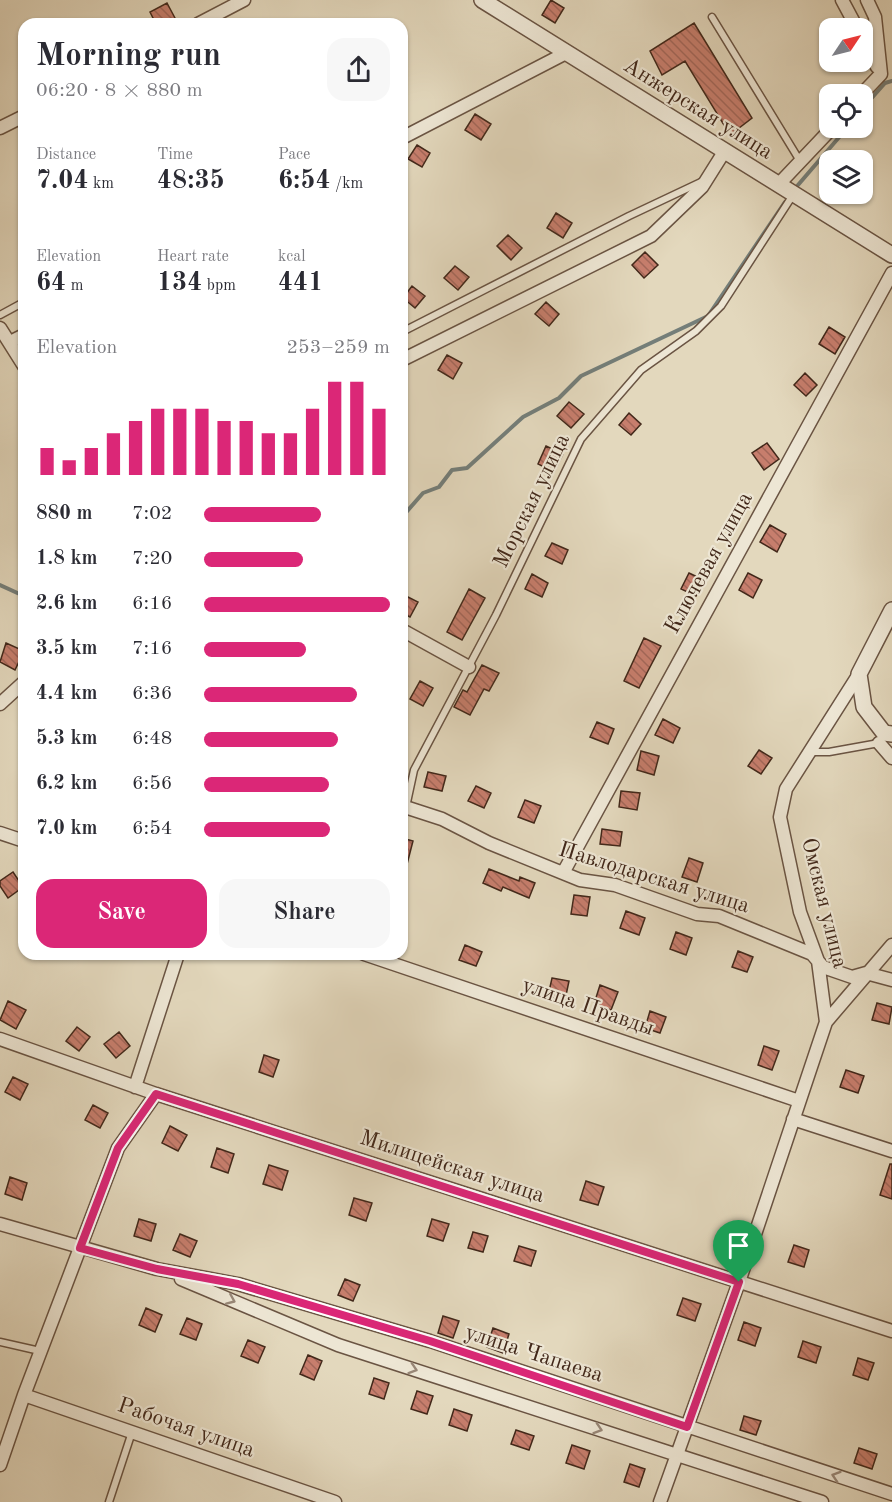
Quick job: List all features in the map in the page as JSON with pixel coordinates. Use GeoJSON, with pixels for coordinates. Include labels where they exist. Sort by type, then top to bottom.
{"type":"FeatureCollection","features":[{"type":"Feature","properties":{"kind":"street"},"geometry":{"type":"LineString","coordinates":[[210,18],[244,0]]}},
{"type":"Feature","properties":{"kind":"street","name":"Анжерская улица"},"geometry":{"type":"LineString","coordinates":[[482,0],[892,255]]}},
{"type":"Feature","properties":{"kind":"street"},"geometry":{"type":"LineString","coordinates":[[842,0],[852,18]]}},
{"type":"Feature","properties":{"kind":"street"},"geometry":{"type":"LineString","coordinates":[[867,0],[875,17],[881,74],[872,84]]}},
{"type":"Feature","properties":{"kind":"street"},"geometry":{"type":"LineString","coordinates":[[408,135],[566,52]]}},
{"type":"Feature","properties":{"kind":"street"},"geometry":{"type":"LineString","coordinates":[[873,59],[881,74]]}},
{"type":"Feature","properties":{"kind":"street"},"geometry":{"type":"LineString","coordinates":[[0,128],[18,119]]}},
{"type":"Feature","properties":{"kind":"street"},"geometry":{"type":"LineString","coordinates":[[778,185],[823,138]]}},
{"type":"Feature","properties":{"kind":"street"},"geometry":{"type":"LineString","coordinates":[[408,357],[651,236],[685,207],[724,152]]}},
{"type":"Feature","properties":{"kind":"street","name":"Ключевая улица"},"geometry":{"type":"LineString","coordinates":[[563,873],[892,273]]}},
{"type":"Feature","properties":{"kind":"street"},"geometry":{"type":"LineString","coordinates":[[0,328],[18,356]]}},
{"type":"Feature","properties":{"kind":"street"},"geometry":{"type":"LineString","coordinates":[[10,342],[18,338]]}},
{"type":"Feature","properties":{"kind":"street","name":"Омская улица"},"geometry":{"type":"LineString","coordinates":[[826,1022],[818,961],[800,912],[780,817],[786,789],[859,674],[892,610]]}},
{"type":"Feature","properties":{"kind":"street"},"geometry":{"type":"LineString","coordinates":[[408,633],[469,667]]}},
{"type":"Feature","properties":{"kind":"street"},"geometry":{"type":"LineString","coordinates":[[859,674],[864,707],[888,738],[892,758]]}},
{"type":"Feature","properties":{"kind":"street"},"geometry":{"type":"LineString","coordinates":[[0,704],[18,688]]}},
{"type":"Feature","properties":{"kind":"street","name":"Павлодарская улица"},"geometry":{"type":"LineString","coordinates":[[408,807],[442,819],[489,843],[579,880],[615,885],[697,914],[718,916],[812,954],[823,967],[852,977],[866,973],[892,980]]}},
{"type":"Feature","properties":{"kind":"street"},"geometry":{"type":"LineString","coordinates":[[0,833],[18,839]]}},
{"type":"Feature","properties":{"kind":"street"},"geometry":{"type":"LineString","coordinates":[[660,1502],[739,1282],[826,1022],[892,945]]}},
{"type":"Feature","properties":{"kind":"street"},"geometry":{"type":"LineString","coordinates":[[135,1087],[176,960]]}},
{"type":"Feature","properties":{"kind":"street","name":"улица Правды"},"geometry":{"type":"LineString","coordinates":[[382,960],[799,1101]]}},
{"type":"Feature","properties":{"kind":"street","name":"Милицейская улица"},"geometry":{"type":"LineString","coordinates":[[0,1039],[156,1094],[892,1331]]}},
{"type":"Feature","properties":{"kind":"street"},"geometry":{"type":"LineString","coordinates":[[0,1465],[40,1351],[118,1148],[156,1094]]}},
{"type":"Feature","properties":{"kind":"street"},"geometry":{"type":"LineString","coordinates":[[793,1119],[892,1151]]}},
{"type":"Feature","properties":{"kind":"street","name":"улица Чапаева"},"geometry":{"type":"LineString","coordinates":[[0,1224],[157,1269],[238,1284],[430,1341],[892,1494]]}},
{"type":"Feature","properties":{"kind":"street","name":"улица Чапаева"},"geometry":{"type":"LineString","coordinates":[[157,1269],[338,1345],[822,1502]]}},
{"type":"Feature","properties":{"kind":"street","name":"Рабочая улица"},"geometry":{"type":"LineString","coordinates":[[24,1395],[335,1502]]}},
{"type":"Feature","properties":{"kind":"lane"},"geometry":{"type":"LineString","coordinates":[[712,17],[800,162]]}},
{"type":"Feature","properties":{"kind":"lane"},"geometry":{"type":"LineString","coordinates":[[408,329],[628,216],[707,179]]}},
{"type":"Feature","properties":{"kind":"lane","name":"Морская улица"},"geometry":{"type":"LineString","coordinates":[[408,792],[414,770],[469,667],[581,439],[641,370],[696,331],[721,306],[793,194]]}},
{"type":"Feature","properties":{"kind":"lane"},"geometry":{"type":"LineString","coordinates":[[0,315],[18,305]]}},
{"type":"Feature","properties":{"kind":"lane"},"geometry":{"type":"LineString","coordinates":[[809,752],[862,748],[888,738]]}},
{"type":"Feature","properties":{"kind":"lane"},"geometry":{"type":"LineString","coordinates":[[0,1342],[40,1351]]}},
{"type":"Feature","properties":{"kind":"lane"},"geometry":{"type":"LineString","coordinates":[[109,1502],[132,1432]]}},
{"type":"Feature","properties":{"kind":"building"},"geometry":{"type":"Polygon","coordinates":[[[551,0],[564,8],[555,23],[542,15],[551,0]]]}},
{"type":"Feature","properties":{"kind":"building"},"geometry":{"type":"Polygon","coordinates":[[[167,3],[175,18],[153,18],[150,12],[167,3]]]}},
{"type":"Feature","properties":{"kind":"building"},"geometry":{"type":"Polygon","coordinates":[[[694,23],[752,118],[730,135],[685,61],[662,75],[650,51],[694,23]]]}},
{"type":"Feature","properties":{"kind":"building"},"geometry":{"type":"Polygon","coordinates":[[[475,114],[491,124],[481,140],[465,130],[475,114]]]}},
{"type":"Feature","properties":{"kind":"building"},"geometry":{"type":"Polygon","coordinates":[[[417,145],[430,153],[422,167],[408,159],[417,145]]]}},
{"type":"Feature","properties":{"kind":"building"},"geometry":{"type":"Polygon","coordinates":[[[556,213],[572,223],[563,238],[547,228],[556,213]]]}},
{"type":"Feature","properties":{"kind":"building"},"geometry":{"type":"Polygon","coordinates":[[[508,235],[522,248],[511,260],[497,246],[508,235]]]}},
{"type":"Feature","properties":{"kind":"building"},"geometry":{"type":"Polygon","coordinates":[[[645,252],[658,265],[644,278],[632,265],[645,252]]]}},
{"type":"Feature","properties":{"kind":"building"},"geometry":{"type":"Polygon","coordinates":[[[455,266],[469,277],[458,290],[444,278],[455,266]]]}},
{"type":"Feature","properties":{"kind":"building"},"geometry":{"type":"Polygon","coordinates":[[[412,286],[425,296],[415,308],[408,302],[408,291],[412,286]]]}},
{"type":"Feature","properties":{"kind":"building"},"geometry":{"type":"Polygon","coordinates":[[[546,302],[559,314],[549,326],[535,314],[546,302]]]}},
{"type":"Feature","properties":{"kind":"building"},"geometry":{"type":"Polygon","coordinates":[[[829,327],[845,337],[835,354],[819,344],[829,327]]]}},
{"type":"Feature","properties":{"kind":"building"},"geometry":{"type":"Polygon","coordinates":[[[447,355],[462,363],[453,379],[438,370],[447,355]]]}},
{"type":"Feature","properties":{"kind":"building"},"geometry":{"type":"Polygon","coordinates":[[[805,373],[817,385],[806,396],[794,385],[805,373]]]}},
{"type":"Feature","properties":{"kind":"building"},"geometry":{"type":"Polygon","coordinates":[[[569,402],[584,414],[571,428],[557,416],[569,402]]]}},
{"type":"Feature","properties":{"kind":"building"},"geometry":{"type":"Polygon","coordinates":[[[629,413],[641,424],[631,435],[619,425],[629,413]]]}},
{"type":"Feature","properties":{"kind":"building"},"geometry":{"type":"Polygon","coordinates":[[[767,443],[779,459],[764,470],[752,453],[767,443]]]}},
{"type":"Feature","properties":{"kind":"building"},"geometry":{"type":"Polygon","coordinates":[[[546,446],[563,454],[554,472],[538,464],[546,446]]]}},
{"type":"Feature","properties":{"kind":"building"},"geometry":{"type":"Polygon","coordinates":[[[770,525],[786,534],[777,552],[760,542],[770,525]]]}},
{"type":"Feature","properties":{"kind":"building"},"geometry":{"type":"Polygon","coordinates":[[[552,543],[568,550],[562,564],[545,556],[552,543]]]}},
{"type":"Feature","properties":{"kind":"building"},"geometry":{"type":"Polygon","coordinates":[[[689,573],[704,580],[696,596],[681,589],[689,573]]]}},
{"type":"Feature","properties":{"kind":"building"},"geometry":{"type":"Polygon","coordinates":[[[748,573],[762,580],[753,598],[739,590],[748,573]]]}},
{"type":"Feature","properties":{"kind":"building"},"geometry":{"type":"Polygon","coordinates":[[[532,574],[548,583],[542,597],[525,589],[532,574]]]}},
{"type":"Feature","properties":{"kind":"building"},"geometry":{"type":"Polygon","coordinates":[[[469,589],[485,598],[462,640],[447,632],[469,589]]]}},
{"type":"Feature","properties":{"kind":"building"},"geometry":{"type":"Polygon","coordinates":[[[408,597],[418,602],[410,617],[408,616],[408,597]]]}},
{"type":"Feature","properties":{"kind":"building"},"geometry":{"type":"Polygon","coordinates":[[[644,638],[661,646],[639,688],[624,681],[644,638]]]}},
{"type":"Feature","properties":{"kind":"building"},"geometry":{"type":"Polygon","coordinates":[[[6,643],[18,648],[18,664],[15,670],[0,662],[6,643]]]}},
{"type":"Feature","properties":{"kind":"building"},"geometry":{"type":"Polygon","coordinates":[[[482,665],[499,673],[489,691],[484,689],[470,715],[454,707],[463,690],[467,692],[482,665]]]}},
{"type":"Feature","properties":{"kind":"building"},"geometry":{"type":"Polygon","coordinates":[[[420,681],[433,688],[423,706],[410,699],[420,681]]]}},
{"type":"Feature","properties":{"kind":"building"},"geometry":{"type":"Polygon","coordinates":[[[663,719],[680,728],[673,743],[655,735],[663,719]]]}},
{"type":"Feature","properties":{"kind":"building"},"geometry":{"type":"Polygon","coordinates":[[[597,722],[614,729],[608,744],[590,737],[597,722]]]}},
{"type":"Feature","properties":{"kind":"building"},"geometry":{"type":"Polygon","coordinates":[[[759,750],[772,758],[761,774],[748,766],[759,750]]]}},
{"type":"Feature","properties":{"kind":"building"},"geometry":{"type":"Polygon","coordinates":[[[641,751],[659,756],[654,775],[637,770],[641,751]]]}},
{"type":"Feature","properties":{"kind":"building"},"geometry":{"type":"Polygon","coordinates":[[[428,772],[446,776],[442,791],[424,787],[428,772]]]}},
{"type":"Feature","properties":{"kind":"building"},"geometry":{"type":"Polygon","coordinates":[[[476,786],[491,793],[484,808],[468,801],[476,786]]]}},
{"type":"Feature","properties":{"kind":"building"},"geometry":{"type":"Polygon","coordinates":[[[621,791],[640,793],[637,810],[619,807],[621,791]]]}},
{"type":"Feature","properties":{"kind":"building"},"geometry":{"type":"Polygon","coordinates":[[[525,800],[541,806],[534,823],[518,817],[525,800]]]}},
{"type":"Feature","properties":{"kind":"building"},"geometry":{"type":"Polygon","coordinates":[[[602,829],[622,832],[620,846],[600,844],[602,829]]]}},
{"type":"Feature","properties":{"kind":"building"},"geometry":{"type":"Polygon","coordinates":[[[408,840],[413,841],[408,860],[408,840]]]}},
{"type":"Feature","properties":{"kind":"building"},"geometry":{"type":"Polygon","coordinates":[[[689,858],[703,863],[697,882],[682,877],[689,858]]]}},
{"type":"Feature","properties":{"kind":"building"},"geometry":{"type":"Polygon","coordinates":[[[489,869],[519,881],[520,877],[535,883],[529,898],[503,887],[501,891],[483,883],[489,869]]]}},
{"type":"Feature","properties":{"kind":"building"},"geometry":{"type":"Polygon","coordinates":[[[13,872],[18,880],[18,891],[8,898],[0,886],[0,881],[13,872]]]}},
{"type":"Feature","properties":{"kind":"building"},"geometry":{"type":"Polygon","coordinates":[[[574,895],[590,897],[587,916],[571,914],[574,895]]]}},
{"type":"Feature","properties":{"kind":"building"},"geometry":{"type":"Polygon","coordinates":[[[626,911],[645,918],[639,935],[620,928],[626,911]]]}},
{"type":"Feature","properties":{"kind":"building"},"geometry":{"type":"Polygon","coordinates":[[[676,932],[692,938],[686,955],[670,949],[676,932]]]}},
{"type":"Feature","properties":{"kind":"building"},"geometry":{"type":"Polygon","coordinates":[[[465,945],[482,952],[476,966],[459,960],[465,945]]]}},
{"type":"Feature","properties":{"kind":"building"},"geometry":{"type":"Polygon","coordinates":[[[738,951],[753,957],[747,972],[732,967],[738,951]]]}},
{"type":"Feature","properties":{"kind":"building"},"geometry":{"type":"Polygon","coordinates":[[[552,978],[569,981],[565,1000],[548,996],[552,978]]]}},
{"type":"Feature","properties":{"kind":"building"},"geometry":{"type":"Polygon","coordinates":[[[600,985],[618,992],[611,1010],[594,1004],[600,985]]]}},
{"type":"Feature","properties":{"kind":"building"},"geometry":{"type":"Polygon","coordinates":[[[8,1001],[26,1010],[16,1029],[0,1020],[8,1001]]]}},
{"type":"Feature","properties":{"kind":"building"},"geometry":{"type":"Polygon","coordinates":[[[877,1003],[892,1007],[889,1024],[872,1020],[877,1003]]]}},
{"type":"Feature","properties":{"kind":"building"},"geometry":{"type":"Polygon","coordinates":[[[650,1011],[666,1017],[660,1033],[645,1028],[650,1011]]]}},
{"type":"Feature","properties":{"kind":"building"},"geometry":{"type":"Polygon","coordinates":[[[77,1027],[90,1037],[79,1051],[66,1041],[77,1027]]]}},
{"type":"Feature","properties":{"kind":"building"},"geometry":{"type":"Polygon","coordinates":[[[119,1032],[130,1046],[116,1058],[104,1044],[119,1032]]]}},
{"type":"Feature","properties":{"kind":"building"},"geometry":{"type":"Polygon","coordinates":[[[764,1046],[779,1051],[772,1070],[758,1065],[764,1046]]]}},
{"type":"Feature","properties":{"kind":"building"},"geometry":{"type":"Polygon","coordinates":[[[264,1055],[279,1060],[273,1077],[259,1072],[264,1055]]]}},
{"type":"Feature","properties":{"kind":"building"},"geometry":{"type":"Polygon","coordinates":[[[846,1070],[864,1076],[858,1093],[840,1087],[846,1070]]]}},
{"type":"Feature","properties":{"kind":"building"},"geometry":{"type":"Polygon","coordinates":[[[13,1077],[28,1084],[20,1100],[5,1092],[13,1077]]]}},
{"type":"Feature","properties":{"kind":"building"},"geometry":{"type":"Polygon","coordinates":[[[93,1105],[108,1113],[100,1128],[85,1120],[93,1105]]]}},
{"type":"Feature","properties":{"kind":"building"},"geometry":{"type":"Polygon","coordinates":[[[170,1126],[187,1135],[178,1151],[162,1143],[170,1126]]]}},
{"type":"Feature","properties":{"kind":"building"},"geometry":{"type":"Polygon","coordinates":[[[217,1148],[234,1154],[228,1173],[211,1167],[217,1148]]]}},
{"type":"Feature","properties":{"kind":"building"},"geometry":{"type":"Polygon","coordinates":[[[890,1164],[892,1164],[892,1199],[880,1195],[890,1164]]]}},
{"type":"Feature","properties":{"kind":"building"},"geometry":{"type":"Polygon","coordinates":[[[269,1165],[288,1171],[282,1190],[263,1184],[269,1165]]]}},
{"type":"Feature","properties":{"kind":"building"},"geometry":{"type":"Polygon","coordinates":[[[10,1177],[27,1183],[22,1200],[5,1194],[10,1177]]]}},
{"type":"Feature","properties":{"kind":"building"},"geometry":{"type":"Polygon","coordinates":[[[586,1181],[604,1187],[598,1205],[580,1200],[586,1181]]]}},
{"type":"Feature","properties":{"kind":"building"},"geometry":{"type":"Polygon","coordinates":[[[354,1198],[372,1203],[366,1221],[349,1215],[354,1198]]]}},
{"type":"Feature","properties":{"kind":"building"},"geometry":{"type":"Polygon","coordinates":[[[139,1219],[156,1224],[151,1241],[134,1236],[139,1219]]]}},
{"type":"Feature","properties":{"kind":"building"},"geometry":{"type":"Polygon","coordinates":[[[432,1219],[449,1224],[443,1241],[427,1236],[432,1219]]]}},
{"type":"Feature","properties":{"kind":"building"},"geometry":{"type":"Polygon","coordinates":[[[473,1232],[488,1236],[483,1252],[468,1248],[473,1232]]]}},
{"type":"Feature","properties":{"kind":"building"},"geometry":{"type":"Polygon","coordinates":[[[180,1234],[197,1241],[190,1257],[173,1250],[180,1234]]]}},
{"type":"Feature","properties":{"kind":"building"},"geometry":{"type":"Polygon","coordinates":[[[794,1245],[809,1250],[804,1267],[788,1262],[794,1245]]]}},
{"type":"Feature","properties":{"kind":"building"},"geometry":{"type":"Polygon","coordinates":[[[519,1246],[536,1251],[531,1266],[514,1261],[519,1246]]]}},
{"type":"Feature","properties":{"kind":"building"},"geometry":{"type":"Polygon","coordinates":[[[345,1279],[360,1285],[353,1301],[338,1295],[345,1279]]]}},
{"type":"Feature","properties":{"kind":"building"},"geometry":{"type":"Polygon","coordinates":[[[683,1298],[701,1304],[695,1321],[677,1315],[683,1298]]]}},
{"type":"Feature","properties":{"kind":"building"},"geometry":{"type":"Polygon","coordinates":[[[146,1308],[162,1315],[155,1332],[139,1325],[146,1308]]]}},
{"type":"Feature","properties":{"kind":"building"},"geometry":{"type":"Polygon","coordinates":[[[443,1316],[459,1321],[453,1338],[438,1333],[443,1316]]]}},
{"type":"Feature","properties":{"kind":"building"},"geometry":{"type":"Polygon","coordinates":[[[187,1318],[202,1324],[196,1340],[180,1334],[187,1318]]]}},
{"type":"Feature","properties":{"kind":"building"},"geometry":{"type":"Polygon","coordinates":[[[744,1322],[761,1328],[755,1346],[738,1340],[744,1322]]]}},
{"type":"Feature","properties":{"kind":"building"},"geometry":{"type":"Polygon","coordinates":[[[493,1328],[509,1334],[503,1353],[487,1347],[493,1328]]]}},
{"type":"Feature","properties":{"kind":"building"},"geometry":{"type":"Polygon","coordinates":[[[248,1340],[265,1347],[258,1363],[241,1356],[248,1340]]]}},
{"type":"Feature","properties":{"kind":"building"},"geometry":{"type":"Polygon","coordinates":[[[803,1341],[821,1347],[816,1363],[798,1357],[803,1341]]]}},
{"type":"Feature","properties":{"kind":"building"},"geometry":{"type":"Polygon","coordinates":[[[308,1355],[322,1361],[314,1380],[300,1374],[308,1355]]]}},
{"type":"Feature","properties":{"kind":"building"},"geometry":{"type":"Polygon","coordinates":[[[858,1358],[874,1363],[868,1380],[853,1375],[858,1358]]]}},
{"type":"Feature","properties":{"kind":"building"},"geometry":{"type":"Polygon","coordinates":[[[374,1378],[389,1383],[384,1399],[369,1394],[374,1378]]]}},
{"type":"Feature","properties":{"kind":"building"},"geometry":{"type":"Polygon","coordinates":[[[417,1391],[433,1396],[427,1414],[411,1409],[417,1391]]]}},
{"type":"Feature","properties":{"kind":"building"},"geometry":{"type":"Polygon","coordinates":[[[454,1409],[472,1415],[467,1431],[449,1425],[454,1409]]]}},
{"type":"Feature","properties":{"kind":"building"},"geometry":{"type":"Polygon","coordinates":[[[744,1416],[761,1421],[756,1435],[740,1430],[744,1416]]]}},
{"type":"Feature","properties":{"kind":"building"},"geometry":{"type":"Polygon","coordinates":[[[516,1430],[534,1436],[529,1450],[511,1444],[516,1430]]]}},
{"type":"Feature","properties":{"kind":"building"},"geometry":{"type":"Polygon","coordinates":[[[572,1445],[590,1451],[584,1469],[566,1463],[572,1445]]]}},
{"type":"Feature","properties":{"kind":"building"},"geometry":{"type":"Polygon","coordinates":[[[859,1448],[877,1454],[872,1469],[854,1463],[859,1448]]]}},
{"type":"Feature","properties":{"kind":"building"},"geometry":{"type":"Polygon","coordinates":[[[630,1464],[645,1469],[639,1487],[624,1482],[630,1464]]]}},
{"type":"Feature","properties":{"kind":"waterway"},"geometry":{"type":"LineString","coordinates":[[873,97],[885,83],[892,81]]}},
{"type":"Feature","properties":{"kind":"waterway"},"geometry":{"type":"LineString","coordinates":[[798,185],[838,138]]}},
{"type":"Feature","properties":{"kind":"waterway"},"geometry":{"type":"LineString","coordinates":[[408,510],[423,493],[439,487],[452,470],[467,468],[523,417],[559,398],[581,376],[708,316],[785,202]]}},
{"type":"Feature","properties":{"kind":"waterway"},"geometry":{"type":"LineString","coordinates":[[0,585],[18,593]]}},
{"type":"Feature","properties":{"kind":"route"},"geometry":{"type":"LineString","coordinates":[[156,1094],[739,1282],[687,1427],[430,1341],[238,1284],[157,1269],[80,1248],[118,1148],[156,1094]]}}]}
